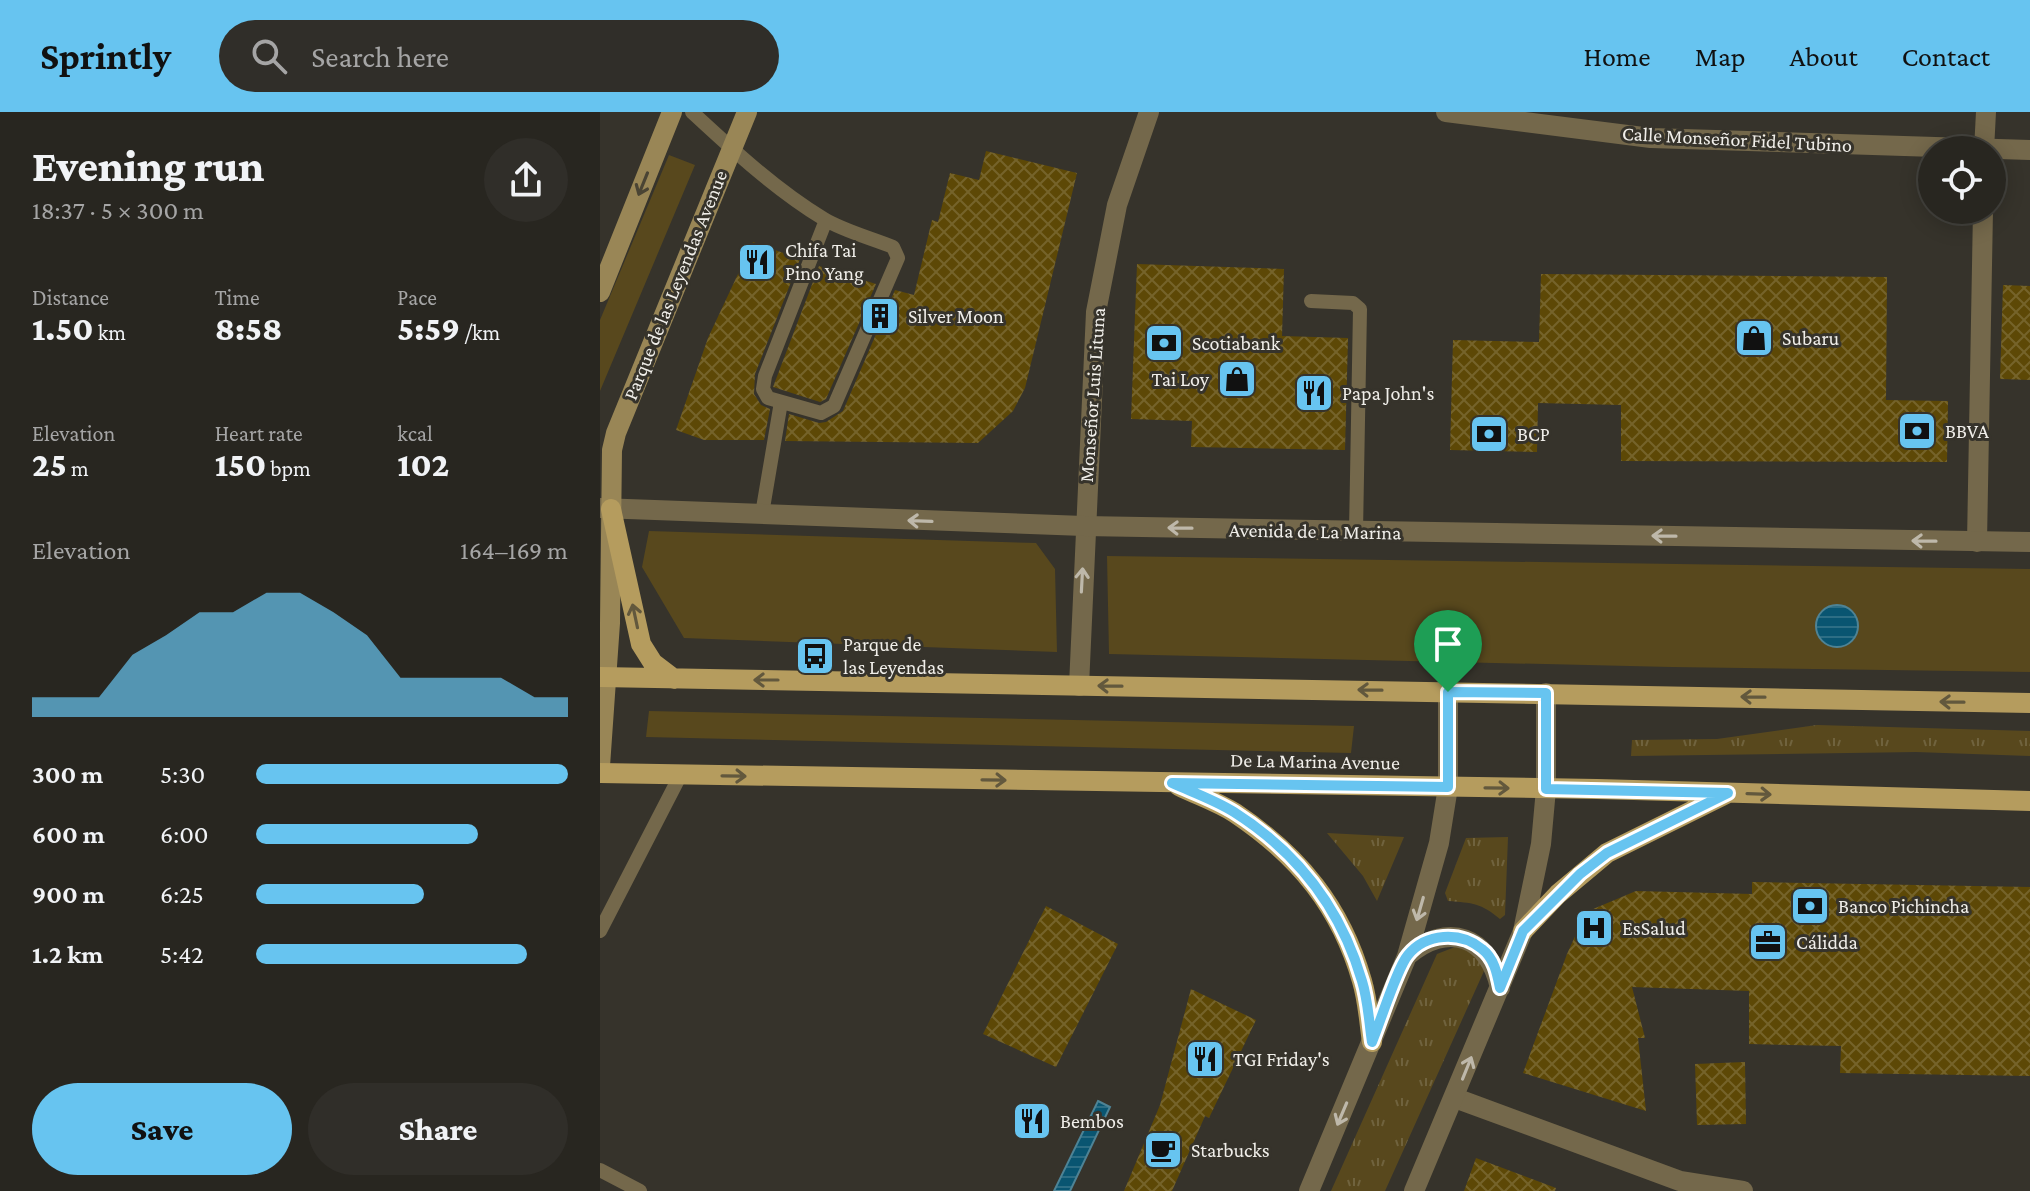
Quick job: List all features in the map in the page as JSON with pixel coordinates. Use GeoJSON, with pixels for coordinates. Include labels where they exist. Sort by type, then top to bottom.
{"type":"FeatureCollection","features":[{"type":"Feature","properties":{"kind":"main road"},"geometry":{"type":"LineString","coordinates":[[600,292],[672,112]]}},
{"type":"Feature","properties":{"kind":"main road","name":"Parque de las Leyendas Avenue"},"geometry":{"type":"LineString","coordinates":[[600,766],[603,677],[610,623],[606,508],[612,450],[616,433],[747,112]]}},
{"type":"Feature","properties":{"kind":"main road"},"geometry":{"type":"LineString","coordinates":[[606,508],[641,644],[657,667],[674,679]]}},
{"type":"Feature","properties":{"kind":"main road"},"geometry":{"type":"LineString","coordinates":[[603,677],[2030,703]]}},
{"type":"Feature","properties":{"kind":"main road","name":"De La Marina Avenue"},"geometry":{"type":"LineString","coordinates":[[600,773],[1448,787],[2030,801]]}},
{"type":"Feature","properties":{"kind":"main road"},"geometry":{"type":"LineString","coordinates":[[1172,783],[1233,812],[1287,852],[1321,891],[1346,935],[1363,984],[1372,1042]]}},
{"type":"Feature","properties":{"kind":"main road"},"geometry":{"type":"LineString","coordinates":[[1523,931],[1569,884],[1607,853],[1728,793]]}},
{"type":"Feature","properties":{"kind":"street","name":"Monseñor Luis Lituna"},"geometry":{"type":"LineString","coordinates":[[1079,686],[1096,312],[1117,205],[1149,112]]}},
{"type":"Feature","properties":{"kind":"street","name":"Calle Monseñor Fidel Tubino"},"geometry":{"type":"LineString","coordinates":[[1446,112],[1651,138],[1918,148]]}},
{"type":"Feature","properties":{"kind":"street"},"geometry":{"type":"LineString","coordinates":[[1985,136],[1986,112]]}},
{"type":"Feature","properties":{"kind":"street","name":"Calle Monseñor Fidel Tubino"},"geometry":{"type":"LineString","coordinates":[[2006,150],[2030,150]]}},
{"type":"Feature","properties":{"kind":"street"},"geometry":{"type":"LineString","coordinates":[[1977,542],[1983,224]]}},
{"type":"Feature","properties":{"kind":"street","name":"Avenida de La Marina"},"geometry":{"type":"LineString","coordinates":[[606,508],[1084,526],[2030,542]]}},
{"type":"Feature","properties":{"kind":"street"},"geometry":{"type":"LineString","coordinates":[[1309,1191],[1407,956],[1439,843],[1448,787],[1448,692]]}},
{"type":"Feature","properties":{"kind":"street"},"geometry":{"type":"LineString","coordinates":[[1414,1191],[1523,931],[1541,844],[1546,789],[1546,693]]}},
{"type":"Feature","properties":{"kind":"street"},"geometry":{"type":"LineString","coordinates":[[1407,956],[1423,942],[1443,936],[1465,939],[1483,950],[1496,967],[1500,988]]}},
{"type":"Feature","properties":{"kind":"street"},"geometry":{"type":"LineString","coordinates":[[1455,1098],[1678,1186],[1743,1191]]}},
{"type":"Feature","properties":{"kind":"lane"},"geometry":{"type":"LineString","coordinates":[[692,112],[731,147],[826,220],[893,247],[898,258],[834,406],[821,413],[768,398],[763,389],[765,376],[826,220]]}},
{"type":"Feature","properties":{"kind":"lane"},"geometry":{"type":"LineString","coordinates":[[1311,301],[1353,303],[1360,309],[1356,532]]}},
{"type":"Feature","properties":{"kind":"lane"},"geometry":{"type":"LineString","coordinates":[[762,514],[781,402]]}},
{"type":"Feature","properties":{"kind":"lane"},"geometry":{"type":"LineString","coordinates":[[600,931],[681,774]]}},
{"type":"Feature","properties":{"kind":"lane"},"geometry":{"type":"LineString","coordinates":[[600,1170],[640,1191]]}},
{"type":"Feature","properties":{"kind":"green space"},"geometry":{"type":"Polygon","coordinates":[[[669,155],[695,165],[600,391],[600,320],[669,155]]]}},
{"type":"Feature","properties":{"kind":"green space"},"geometry":{"type":"Polygon","coordinates":[[[649,531],[1036,543],[1055,569],[1057,652],[684,638],[642,567],[649,531]]]}},
{"type":"Feature","properties":{"kind":"green space"},"geometry":{"type":"Polygon","coordinates":[[[1107,556],[2030,569],[2030,672],[1109,654],[1107,556]]]}},
{"type":"Feature","properties":{"kind":"green space"},"geometry":{"type":"Polygon","coordinates":[[[649,711],[1354,726],[1351,753],[646,737],[649,711]]]}},
{"type":"Feature","properties":{"kind":"green space"},"geometry":{"type":"Polygon","coordinates":[[[1817,725],[2030,731],[2030,756],[1916,752],[1631,756],[1632,740],[1717,739],[1817,725]]]}},
{"type":"Feature","properties":{"kind":"green space"},"geometry":{"type":"Polygon","coordinates":[[[1327,833],[1404,837],[1377,901],[1363,876],[1327,833]]]}},
{"type":"Feature","properties":{"kind":"green space"},"geometry":{"type":"Polygon","coordinates":[[[1508,837],[1505,915],[1500,919],[1476,905],[1448,901],[1445,893],[1466,838],[1508,837]]]}},
{"type":"Feature","properties":{"kind":"green space"},"geometry":{"type":"Polygon","coordinates":[[[1455,947],[1479,949],[1484,971],[1385,1191],[1331,1191],[1437,954],[1455,947]]]}},
{"type":"Feature","properties":{"kind":"water"},"geometry":{"type":"Polygon","coordinates":[[[1837,605],[1852,611],[1858,626],[1852,641],[1837,647],[1822,641],[1816,626],[1822,611],[1837,605]]]}},
{"type":"Feature","properties":{"kind":"water"},"geometry":{"type":"Polygon","coordinates":[[[1098,1101],[1110,1107],[1070,1191],[1054,1191],[1098,1101]]]}},
{"type":"Feature","properties":{"kind":"building","name":"Silver Moon"},"geometry":{"type":"Polygon","coordinates":[[[986,151],[1077,173],[1025,388],[1013,411],[978,443],[785,441],[789,414],[819,423],[843,411],[895,290],[914,295],[932,220],[938,222],[950,173],[979,180],[986,151]]]}},
{"type":"Feature","properties":{"kind":"building"},"geometry":{"type":"Polygon","coordinates":[[[753,242],[800,259],[755,374],[754,394],[761,405],[770,409],[764,440],[704,440],[676,430],[708,338],[753,242]]]}},
{"type":"Feature","properties":{"kind":"building"},"geometry":{"type":"Polygon","coordinates":[[[1137,264],[1284,269],[1282,336],[1348,338],[1345,450],[1191,447],[1192,421],[1131,419],[1137,264]]]}},
{"type":"Feature","properties":{"kind":"building"},"geometry":{"type":"Polygon","coordinates":[[[819,266],[876,284],[826,399],[820,402],[773,387],[819,266]]]}},
{"type":"Feature","properties":{"kind":"building","name":"Subaru"},"geometry":{"type":"Polygon","coordinates":[[[1541,274],[1887,277],[1886,400],[1948,401],[1947,462],[1621,461],[1621,405],[1538,403],[1537,452],[1450,450],[1453,340],[1539,342],[1541,274]]]}},
{"type":"Feature","properties":{"kind":"building"},"geometry":{"type":"Polygon","coordinates":[[[2003,285],[2030,286],[2030,380],[2000,379],[2003,285]]]}},
{"type":"Feature","properties":{"kind":"building"},"geometry":{"type":"Polygon","coordinates":[[[1752,882],[2030,887],[2030,1076],[1840,1073],[1841,1046],[1749,1044],[1749,991],[1632,987],[1645,1038],[1638,1038],[1646,1111],[1523,1073],[1586,912],[1636,891],[1752,894],[1752,882]]]}},
{"type":"Feature","properties":{"kind":"building"},"geometry":{"type":"Polygon","coordinates":[[[1046,906],[1118,944],[1056,1067],[983,1034],[1046,906]]]}},
{"type":"Feature","properties":{"kind":"building","name":"TGI Friday's"},"geometry":{"type":"Polygon","coordinates":[[[1191,989],[1256,1020],[1209,1118],[1205,1116],[1172,1191],[1124,1191],[1160,1105],[1191,989]]]}},
{"type":"Feature","properties":{"kind":"building"},"geometry":{"type":"Polygon","coordinates":[[[1745,1062],[1746,1124],[1697,1125],[1695,1064],[1745,1062]]]}},
{"type":"Feature","properties":{"kind":"building"},"geometry":{"type":"Polygon","coordinates":[[[1476,1158],[1556,1188],[1555,1191],[1464,1191],[1476,1158]]]}},
{"type":"Feature","properties":{"kind":"place","name":"Chifa Tai Pino Yang"},"geometry":{"type":"Point","coordinates":[757,262]}},
{"type":"Feature","properties":{"kind":"place","name":"Silver Moon"},"geometry":{"type":"Point","coordinates":[880,316]}},
{"type":"Feature","properties":{"kind":"place","name":"Subaru"},"geometry":{"type":"Point","coordinates":[1754,338]}},
{"type":"Feature","properties":{"kind":"place","name":"Scotiabank"},"geometry":{"type":"Point","coordinates":[1164,343]}},
{"type":"Feature","properties":{"kind":"place","name":"Tai Loy"},"geometry":{"type":"Point","coordinates":[1237,379]}},
{"type":"Feature","properties":{"kind":"place","name":"Papa John's"},"geometry":{"type":"Point","coordinates":[1314,393]}},
{"type":"Feature","properties":{"kind":"place","name":"BBVA"},"geometry":{"type":"Point","coordinates":[1917,431]}},
{"type":"Feature","properties":{"kind":"place","name":"BCP"},"geometry":{"type":"Point","coordinates":[1489,434]}},
{"type":"Feature","properties":{"kind":"place","name":"Parque de las Leyendas"},"geometry":{"type":"Point","coordinates":[815,656]}},
{"type":"Feature","properties":{"kind":"place","name":"Banco Pichincha"},"geometry":{"type":"Point","coordinates":[1810,906]}},
{"type":"Feature","properties":{"kind":"place","name":"EsSalud"},"geometry":{"type":"Point","coordinates":[1594,928]}},
{"type":"Feature","properties":{"kind":"place","name":"Cálidda"},"geometry":{"type":"Point","coordinates":[1768,942]}},
{"type":"Feature","properties":{"kind":"place","name":"TGI Friday's"},"geometry":{"type":"Point","coordinates":[1205,1059]}},
{"type":"Feature","properties":{"kind":"place","name":"Bembos"},"geometry":{"type":"Point","coordinates":[1032,1121]}},
{"type":"Feature","properties":{"kind":"place","name":"Starbucks"},"geometry":{"type":"Point","coordinates":[1163,1150]}},
{"type":"Feature","properties":{"kind":"route"},"geometry":{"type":"LineString","coordinates":[[1448,692],[1546,693],[1546,789],[1728,793],[1607,853],[1580,874],[1523,931],[1500,988],[1496,967],[1483,950],[1465,939],[1443,936],[1423,942],[1407,956],[1372,1042],[1363,984],[1346,935],[1321,891],[1287,852],[1233,812],[1172,783],[1448,787],[1448,692]]}}]}
